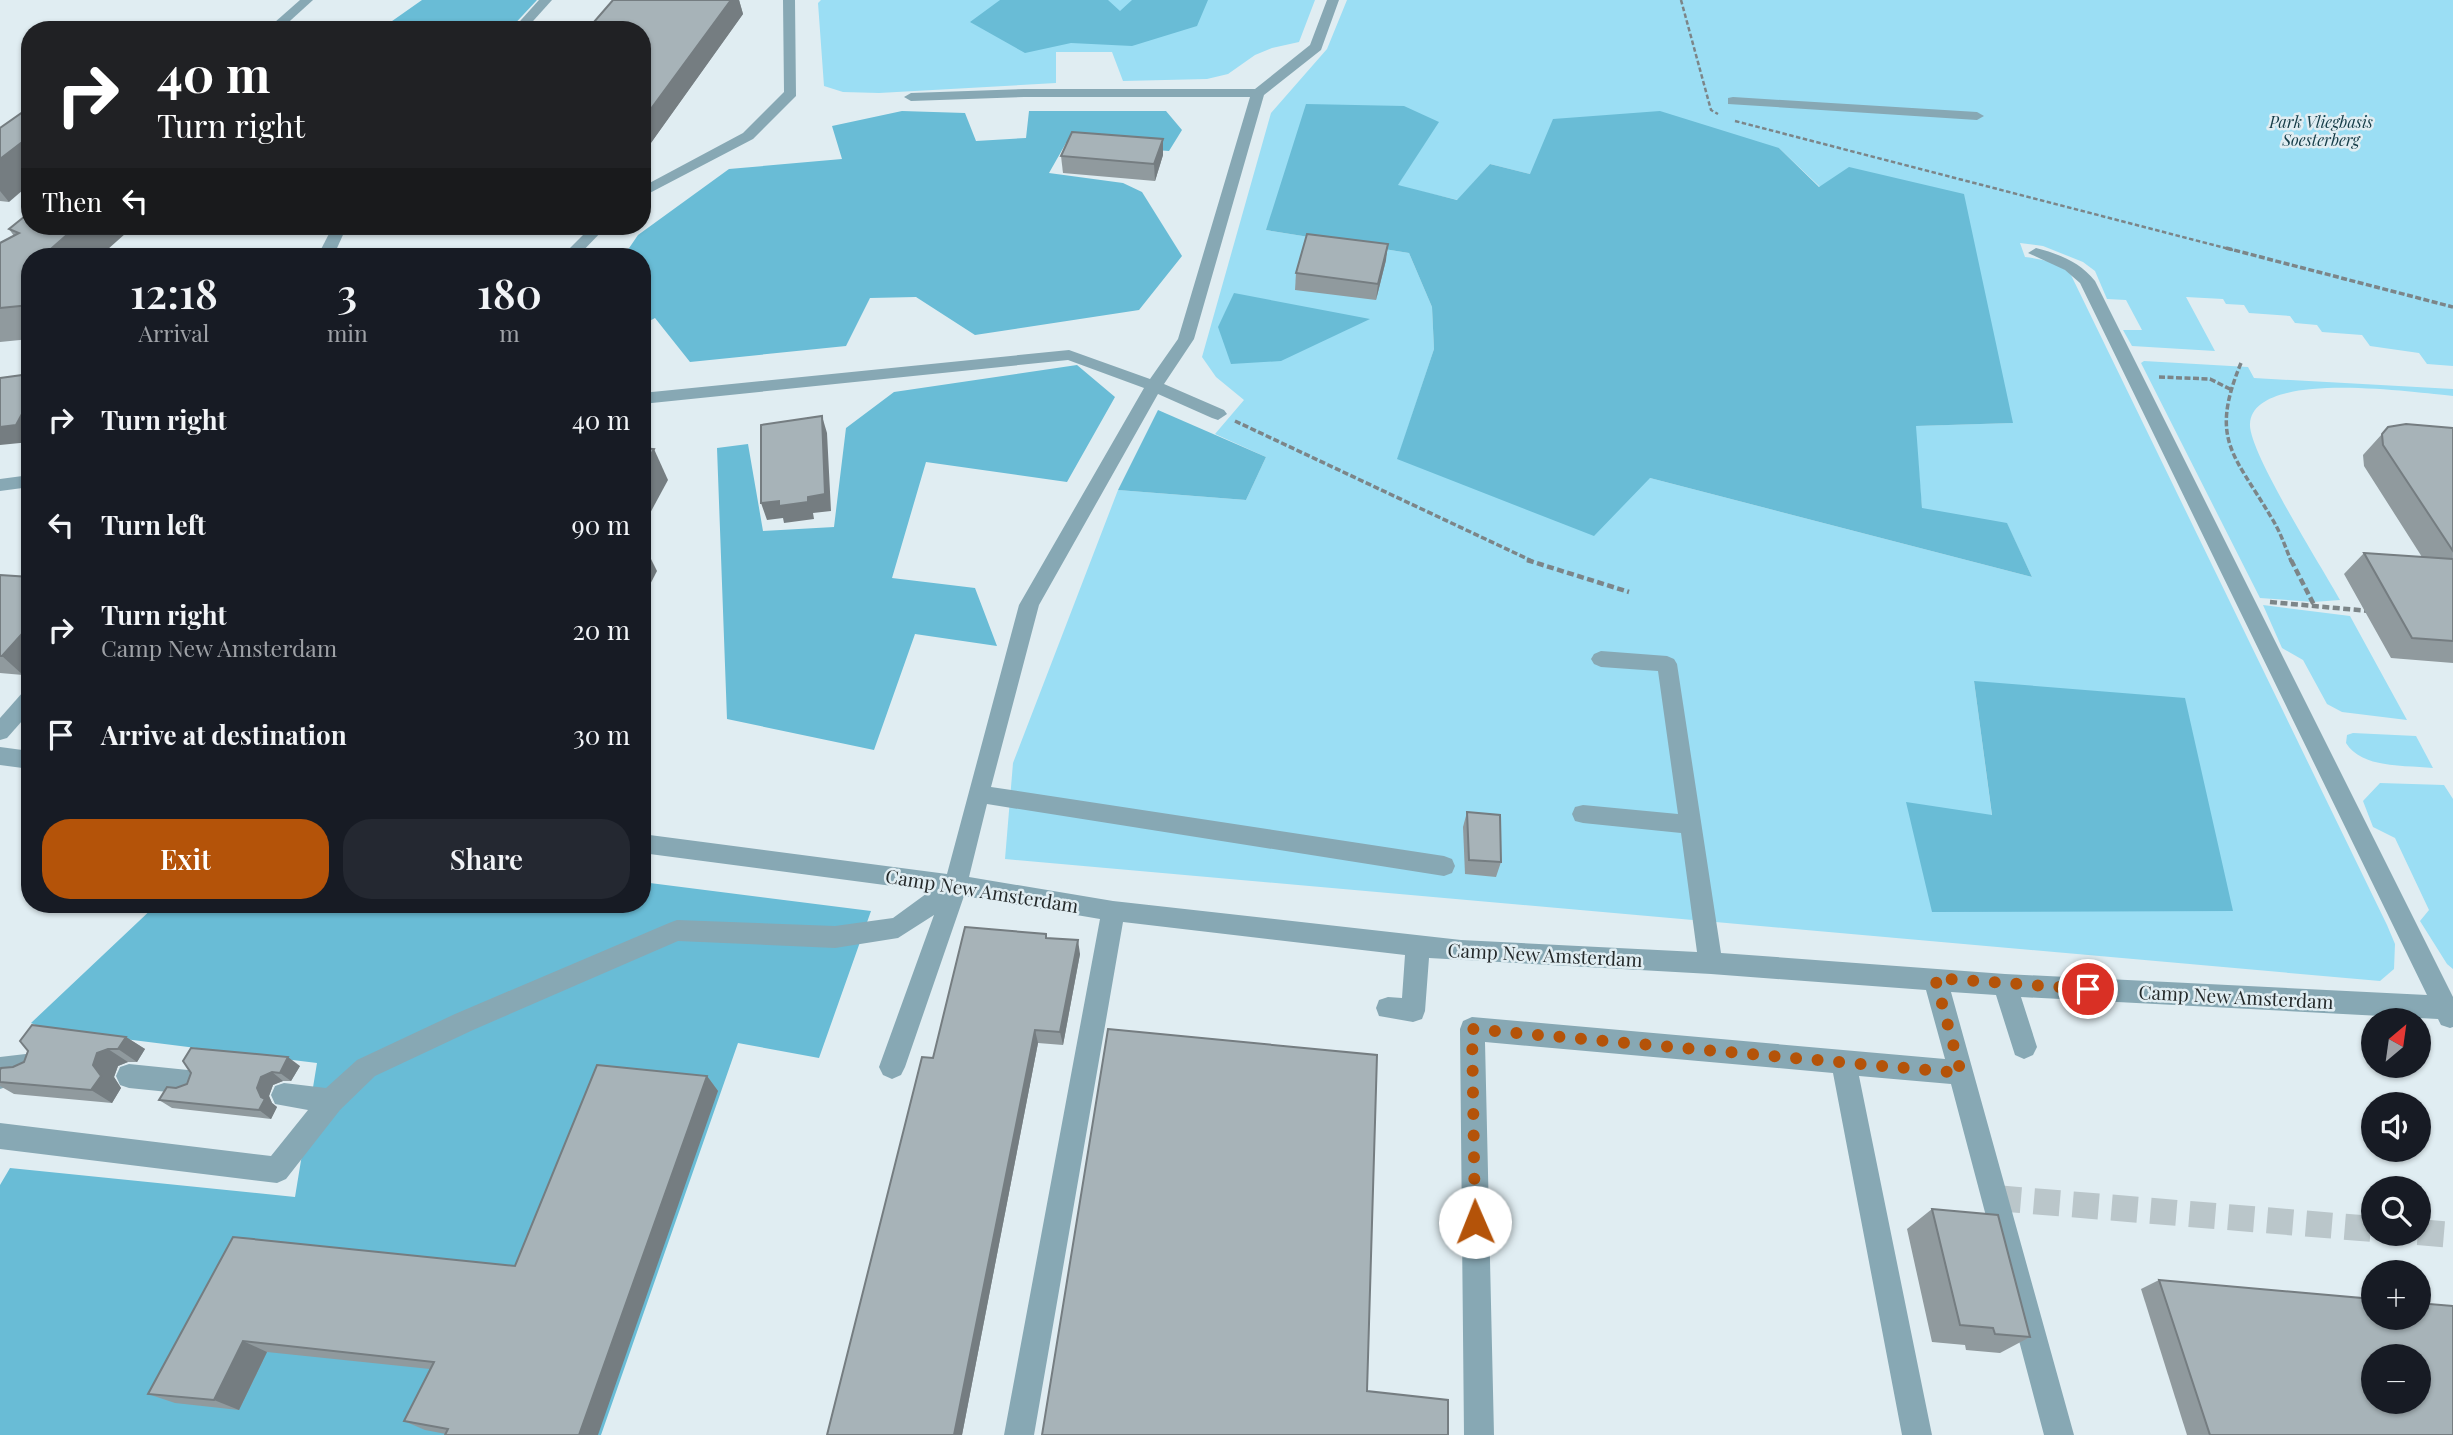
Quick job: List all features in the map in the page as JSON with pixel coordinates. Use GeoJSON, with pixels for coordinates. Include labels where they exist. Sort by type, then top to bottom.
{"type":"FeatureCollection","features":[{"type":"Feature","properties":{"kind":"lane"},"geometry":{"type":"LineString","coordinates":[[282,21],[307,0]]}},
{"type":"Feature","properties":{"kind":"lane"},"geometry":{"type":"LineString","coordinates":[[526,21],[546,0]]}},
{"type":"Feature","properties":{"kind":"lane"},"geometry":{"type":"LineString","coordinates":[[651,188],[748,136],[791,93],[789,0]]}},
{"type":"Feature","properties":{"kind":"lane"},"geometry":{"type":"LineString","coordinates":[[892,1067],[956,885],[1029,605],[1154,386],[1186,339],[1258,93],[1316,47],[1334,0]]}},
{"type":"Feature","properties":{"kind":"lane"},"geometry":{"type":"LineString","coordinates":[[911,97],[1024,93],[1258,93]]}},
{"type":"Feature","properties":{"kind":"lane"},"geometry":{"type":"LineString","coordinates":[[1733,101],[1977,116]]}},
{"type":"Feature","properties":{"kind":"lane"},"geometry":{"type":"LineString","coordinates":[[578,248],[591,235]]}},
{"type":"Feature","properties":{"kind":"lane"},"geometry":{"type":"LineString","coordinates":[[2036,253],[2061,260],[2077,269],[2087,281],[2450,1013]]}},
{"type":"Feature","properties":{"kind":"lane"},"geometry":{"type":"LineString","coordinates":[[651,398],[1069,355],[1154,386],[1218,414]]}},
{"type":"Feature","properties":{"kind":"lane"},"geometry":{"type":"LineString","coordinates":[[0,485],[21,482]]}},
{"type":"Feature","properties":{"kind":"lane"},"geometry":{"type":"LineString","coordinates":[[1601,659],[1667,664],[1712,963]]}},
{"type":"Feature","properties":{"kind":"lane"},"geometry":{"type":"LineString","coordinates":[[0,732],[21,708]]}},
{"type":"Feature","properties":{"kind":"lane"},"geometry":{"type":"LineString","coordinates":[[0,756],[21,759]]}},
{"type":"Feature","properties":{"kind":"lane"},"geometry":{"type":"LineString","coordinates":[[978,794],[1444,866]]}},
{"type":"Feature","properties":{"kind":"lane"},"geometry":{"type":"LineString","coordinates":[[1583,814],[1689,824]]}},
{"type":"Feature","properties":{"kind":"lane","name":"Camp New Amsterdam"},"geometry":{"type":"LineString","coordinates":[[651,844],[956,885],[1113,911],[1418,947],[1712,963],[2005,985],[2450,1013]]}},
{"type":"Feature","properties":{"kind":"lane"},"geometry":{"type":"LineString","coordinates":[[0,1136],[277,1170],[331,1101],[366,1068],[464,1022],[677,930],[835,937],[898,928],[956,885]]}},
{"type":"Feature","properties":{"kind":"lane"},"geometry":{"type":"LineString","coordinates":[[1019,1435],[1108,984],[1113,911]]}},
{"type":"Feature","properties":{"kind":"lane"},"geometry":{"type":"LineString","coordinates":[[1388,1008],[1413,1011],[1418,947]]}},
{"type":"Feature","properties":{"kind":"lane"},"geometry":{"type":"LineString","coordinates":[[1935,978],[2059,1435]]}},
{"type":"Feature","properties":{"kind":"lane"},"geometry":{"type":"LineString","coordinates":[[2005,985],[2024,1047]]}},
{"type":"Feature","properties":{"kind":"lane"},"geometry":{"type":"LineString","coordinates":[[1479,1435],[1472,1029],[1961,1073]]}},
{"type":"Feature","properties":{"kind":"lane"},"geometry":{"type":"LineString","coordinates":[[1844,1062],[1917,1435]]}},
{"type":"Feature","properties":{"kind":"lane"},"geometry":{"type":"LineString","coordinates":[[0,1077],[7,1066],[33,1065]]}},
{"type":"Feature","properties":{"kind":"lane"},"geometry":{"type":"LineString","coordinates":[[129,1076],[188,1082]]}},
{"type":"Feature","properties":{"kind":"lane"},"geometry":{"type":"LineString","coordinates":[[284,1095],[331,1101]]}},
{"type":"Feature","properties":{"kind":"path"},"geometry":{"type":"LineString","coordinates":[[1681,0],[1711,110],[1724,118],[2453,307]]}},
{"type":"Feature","properties":{"kind":"path"},"geometry":{"type":"LineString","coordinates":[[2241,363],[2227,415],[2229,450],[2274,522],[2302,586],[2314,605]]}},
{"type":"Feature","properties":{"kind":"path"},"geometry":{"type":"LineString","coordinates":[[2134,376],[2210,379],[2232,390]]}},
{"type":"Feature","properties":{"kind":"path"},"geometry":{"type":"LineString","coordinates":[[1218,414],[1320,459],[1528,560],[1629,592]]}},
{"type":"Feature","properties":{"kind":"path"},"geometry":{"type":"LineString","coordinates":[[2245,600],[2370,611]]}},
{"type":"Feature","properties":{"kind":"green space"},"geometry":{"type":"Polygon","coordinates":[[[821,0],[1315,0],[1299,42],[1272,48],[1255,55],[1228,74],[1207,79],[1123,81],[1112,52],[1056,52],[1056,83],[879,93],[843,92],[824,86],[818,3],[821,0]]]}},
{"type":"Feature","properties":{"kind":"green space","name":"Park Vliegbasis Soesterberg"},"geometry":{"type":"Polygon","coordinates":[[[1347,0],[2453,0],[2453,366],[2427,364],[2419,353],[2370,346],[2362,335],[2322,332],[2317,325],[2295,323],[2290,316],[2249,313],[2244,305],[2226,304],[2223,299],[2186,297],[2215,351],[2132,346],[2123,330],[2142,330],[2126,300],[2107,299],[2095,271],[2083,262],[2043,246],[2020,243],[2025,257],[2056,264],[2071,275],[2387,925],[2395,944],[2394,969],[2380,981],[1005,859],[1013,763],[1118,490],[1246,500],[1266,457],[1215,434],[1244,400],[1216,377],[1202,357],[1271,113],[1327,49],[1347,0]],[[1438,122],[1266,230],[1409,253],[1432,307],[1434,349],[1398,458],[1650,478],[2032,577],[2007,524],[1922,509],[1915,426],[2012,423],[1820,187],[1779,148],[1530,174],[1490,164],[1458,200],[1397,186],[1438,122]],[[1974,681],[1992,816],[1906,803],[2232,911],[1974,681]]]}},
{"type":"Feature","properties":{"kind":"green space"},"geometry":{"type":"Polygon","coordinates":[[[2144,361],[2248,367],[2254,378],[2453,389],[2453,396],[2338,388],[2306,390],[2278,396],[2258,407],[2250,424],[2261,459],[2340,600],[2313,602],[2260,598],[2141,363],[2144,361]]]}},
{"type":"Feature","properties":{"kind":"green space"},"geometry":{"type":"Polygon","coordinates":[[[2263,605],[2350,616],[2407,720],[2342,712],[2327,704],[2303,660],[2282,648],[2263,605]]]}},
{"type":"Feature","properties":{"kind":"green space"},"geometry":{"type":"Polygon","coordinates":[[[2347,735],[2416,736],[2433,768],[2373,762],[2353,751],[2346,743],[2347,735]]]}},
{"type":"Feature","properties":{"kind":"green space"},"geometry":{"type":"Polygon","coordinates":[[[2380,783],[2444,785],[2453,799],[2453,969],[2447,964],[2420,921],[2429,910],[2395,838],[2373,827],[2363,801],[2380,783]]]}},
{"type":"Feature","properties":{"kind":"shaded area"},"geometry":{"type":"Polygon","coordinates":[[[422,0],[537,0],[517,21],[392,21],[422,0]]]}},
{"type":"Feature","properties":{"kind":"shaded area"},"geometry":{"type":"Polygon","coordinates":[[[1000,0],[1108,0],[1120,11],[1132,0],[1208,0],[1197,26],[1132,46],[1071,43],[1025,53],[970,22],[1000,0]]]}},
{"type":"Feature","properties":{"kind":"shaded area"},"geometry":{"type":"Polygon","coordinates":[[[1306,104],[1404,106],[1439,122],[1398,185],[1457,200],[1490,164],[1530,174],[1553,119],[1660,111],[1779,148],[1819,187],[1849,167],[1964,194],[2013,423],[1916,426],[1922,508],[2007,523],[2032,577],[1650,478],[1594,536],[1397,459],[1434,349],[1432,307],[1409,253],[1266,230],[1306,104]]]}},
{"type":"Feature","properties":{"kind":"shaded area"},"geometry":{"type":"Polygon","coordinates":[[[902,111],[965,113],[976,141],[1026,138],[1029,111],[1166,111],[1182,130],[1169,151],[1066,143],[1049,173],[1123,183],[1142,192],[1182,256],[1139,310],[975,335],[916,297],[870,298],[846,346],[690,362],[655,318],[651,320],[651,248],[629,248],[638,235],[651,235],[651,226],[729,169],[842,159],[832,126],[902,111]]]}},
{"type":"Feature","properties":{"kind":"shaded area"},"geometry":{"type":"Polygon","coordinates":[[[1234,293],[1370,319],[1281,361],[1231,364],[1218,327],[1234,293]]]}},
{"type":"Feature","properties":{"kind":"shaded area"},"geometry":{"type":"Polygon","coordinates":[[[1077,365],[1115,397],[1067,482],[926,462],[892,578],[975,588],[997,646],[915,634],[874,750],[727,719],[717,448],[748,444],[763,531],[834,527],[846,428],[894,392],[1077,365]]]}},
{"type":"Feature","properties":{"kind":"shaded area"},"geometry":{"type":"Polygon","coordinates":[[[1158,410],[1266,457],[1246,500],[1118,490],[1158,410]]]}},
{"type":"Feature","properties":{"kind":"shaded area"},"geometry":{"type":"Polygon","coordinates":[[[1974,681],[2185,698],[2233,911],[1932,912],[1906,802],[1992,815],[1974,681]]]}},
{"type":"Feature","properties":{"kind":"shaded area"},"geometry":{"type":"Polygon","coordinates":[[[651,883],[871,911],[819,1058],[738,1043],[601,1435],[0,1435],[0,1185],[10,1168],[295,1197],[317,1063],[45,1029],[31,1023],[148,913],[651,913],[651,883]]]}},
{"type":"Feature","properties":{"kind":"building"},"geometry":{"type":"Polygon","coordinates":[[[613,0],[731,0],[651,109],[651,21],[595,21],[613,0]]]}},
{"type":"Feature","properties":{"kind":"building"},"geometry":{"type":"Polygon","coordinates":[[[21,113],[21,143],[0,159],[0,128],[21,113]]]}},
{"type":"Feature","properties":{"kind":"building"},"geometry":{"type":"Polygon","coordinates":[[[1072,132],[1163,139],[1154,164],[1061,156],[1072,132]]]}},
{"type":"Feature","properties":{"kind":"building"},"geometry":{"type":"Polygon","coordinates":[[[21,219],[21,235],[67,235],[52,248],[21,248],[21,306],[0,308],[0,243],[19,233],[9,229],[21,219]]]}},
{"type":"Feature","properties":{"kind":"building"},"geometry":{"type":"Polygon","coordinates":[[[1307,234],[1388,244],[1378,284],[1296,273],[1307,234]]]}},
{"type":"Feature","properties":{"kind":"building"},"geometry":{"type":"Polygon","coordinates":[[[21,375],[21,416],[16,425],[0,427],[0,378],[21,375]]]}},
{"type":"Feature","properties":{"kind":"building"},"geometry":{"type":"Polygon","coordinates":[[[822,416],[825,494],[808,497],[808,502],[779,506],[779,501],[761,503],[761,425],[822,416]]]}},
{"type":"Feature","properties":{"kind":"building"},"geometry":{"type":"Polygon","coordinates":[[[2406,424],[2453,428],[2453,551],[2383,445],[2382,434],[2388,427],[2406,424]]]}},
{"type":"Feature","properties":{"kind":"building"},"geometry":{"type":"Polygon","coordinates":[[[2364,553],[2453,559],[2453,641],[2412,638],[2364,553]]]}},
{"type":"Feature","properties":{"kind":"building"},"geometry":{"type":"Polygon","coordinates":[[[0,575],[21,576],[21,635],[0,656],[0,575]]]}},
{"type":"Feature","properties":{"kind":"building"},"geometry":{"type":"Polygon","coordinates":[[[1467,812],[1500,815],[1501,862],[1469,860],[1467,812]]]}},
{"type":"Feature","properties":{"kind":"building"},"geometry":{"type":"Polygon","coordinates":[[[965,927],[1046,934],[1046,938],[1078,940],[1060,1032],[1035,1030],[954,1435],[827,1435],[922,1057],[933,1058],[965,927]]]}},
{"type":"Feature","properties":{"kind":"building"},"geometry":{"type":"Polygon","coordinates":[[[32,1025],[126,1037],[118,1049],[97,1053],[93,1065],[101,1076],[91,1090],[0,1082],[1,1068],[24,1062],[28,1051],[20,1041],[32,1025]]]}},
{"type":"Feature","properties":{"kind":"building"},"geometry":{"type":"Polygon","coordinates":[[[1108,1029],[1377,1055],[1367,1391],[1448,1400],[1448,1435],[1042,1435],[1108,1029]]]}},
{"type":"Feature","properties":{"kind":"building"},"geometry":{"type":"Polygon","coordinates":[[[191,1048],[288,1057],[280,1073],[272,1072],[261,1077],[257,1088],[265,1099],[259,1110],[159,1100],[167,1087],[176,1088],[187,1084],[191,1073],[183,1061],[191,1048]]]}},
{"type":"Feature","properties":{"kind":"building"},"geometry":{"type":"Polygon","coordinates":[[[597,1065],[707,1076],[579,1435],[445,1435],[448,1429],[404,1421],[434,1362],[243,1341],[214,1400],[148,1394],[233,1237],[515,1266],[597,1065]]]}},
{"type":"Feature","properties":{"kind":"building"},"geometry":{"type":"Polygon","coordinates":[[[1932,1209],[1998,1215],[2030,1337],[1995,1334],[1993,1328],[1960,1325],[1932,1209]]]}},
{"type":"Feature","properties":{"kind":"building"},"geometry":{"type":"Polygon","coordinates":[[[2159,1280],[2361,1298],[2361,1330],[2431,1330],[2431,1304],[2453,1306],[2453,1435],[2210,1435],[2159,1280]]]}},
{"type":"Feature","properties":{"kind":"tunnel"},"geometry":{"type":"LineString","coordinates":[[1995,1198],[2361,1228]]}},
{"type":"Feature","properties":{"kind":"tunnel"},"geometry":{"type":"LineString","coordinates":[[2431,1233],[2453,1235]]}},
{"type":"Feature","properties":{"kind":"route"},"geometry":{"type":"LineString","coordinates":[[1475,1222],[1472,1029],[1961,1073],[1935,978],[2088,989]]}}]}
